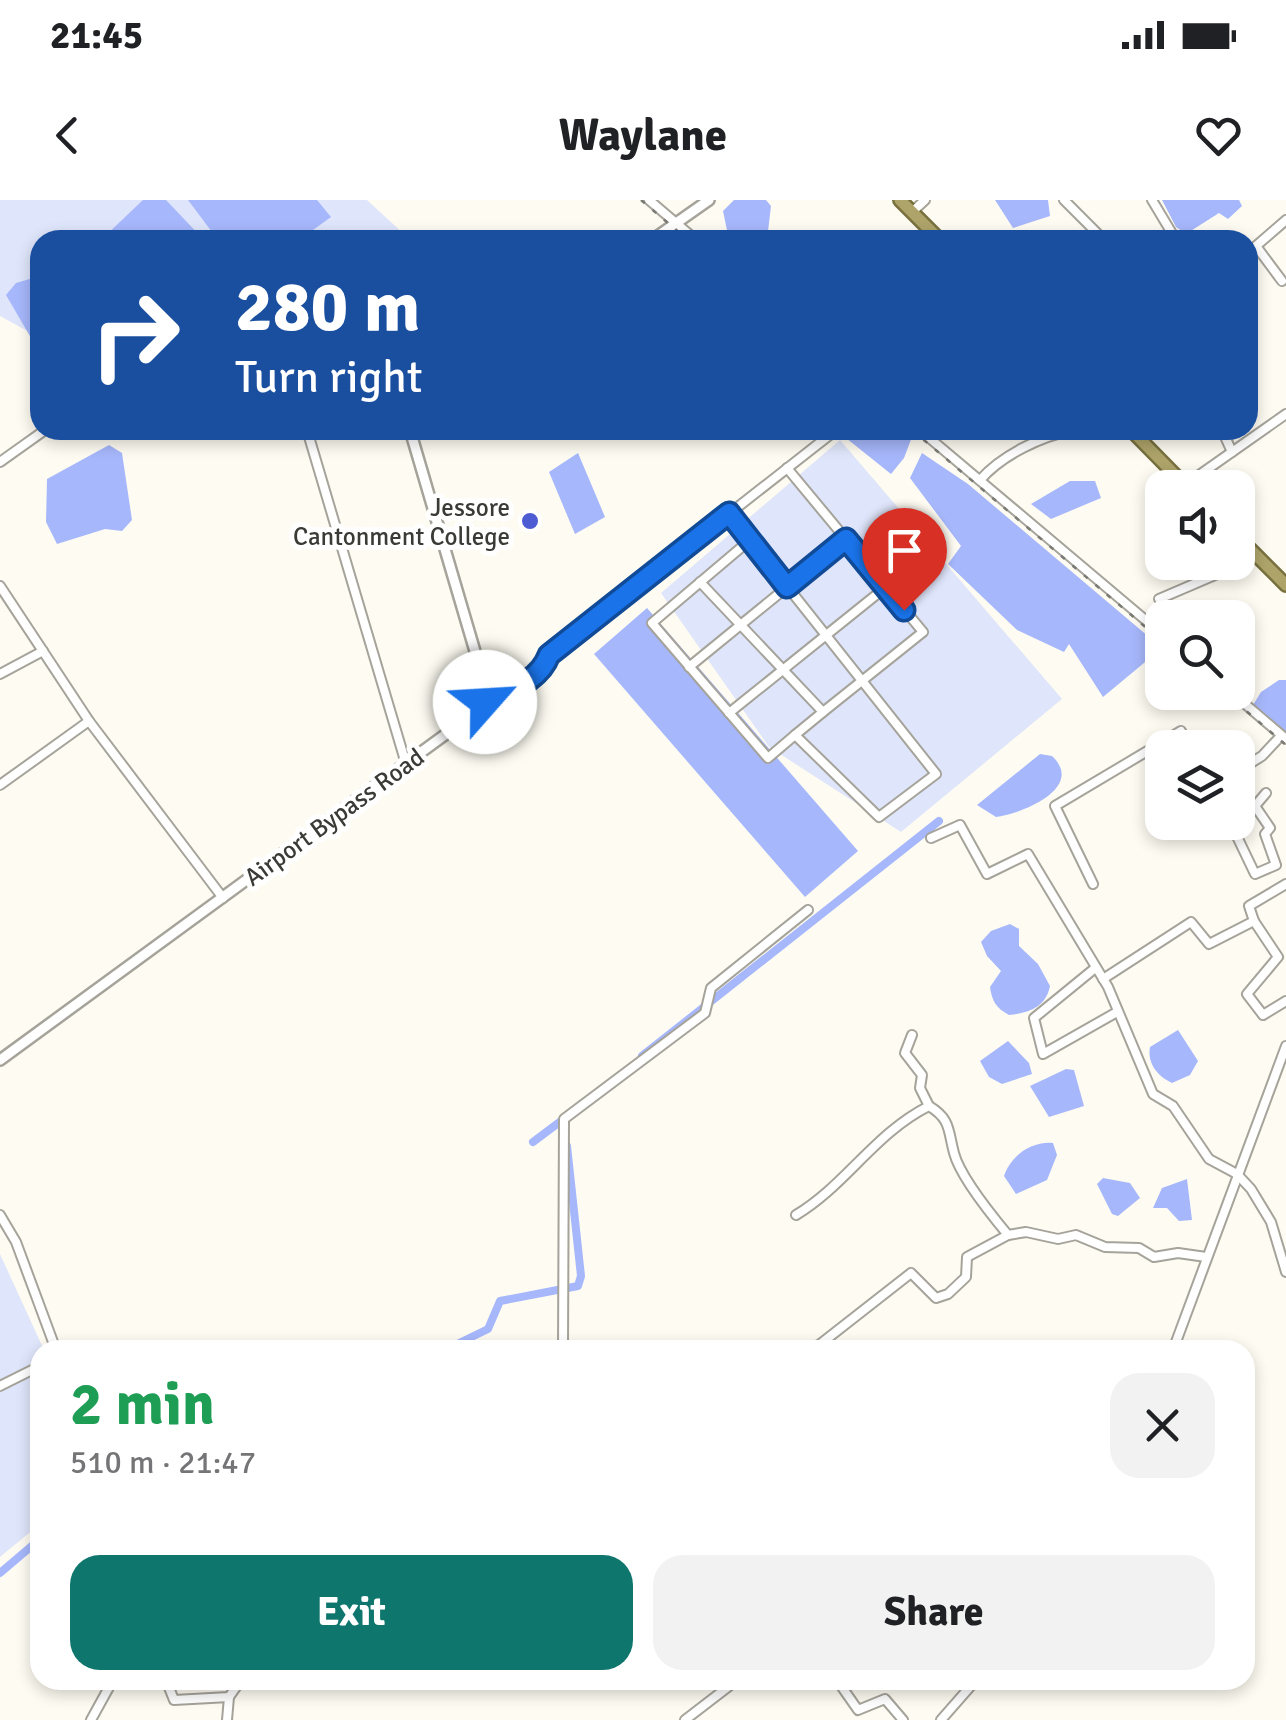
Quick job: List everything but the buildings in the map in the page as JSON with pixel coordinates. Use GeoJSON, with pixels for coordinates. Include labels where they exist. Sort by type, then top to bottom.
{"type":"FeatureCollection","features":[{"type":"Feature","properties":{"kind":"highway"},"geometry":{"type":"LineString","coordinates":[[900,200],[930,230]]}},
{"type":"Feature","properties":{"kind":"highway"},"geometry":{"type":"LineString","coordinates":[[1144,440],[1172,470]]}},
{"type":"Feature","properties":{"kind":"highway"},"geometry":{"type":"LineString","coordinates":[[1255,554],[1286,585]]}},
{"type":"Feature","properties":{"kind":"street"},"geometry":{"type":"LineString","coordinates":[[648,200],[685,230]]}},
{"type":"Feature","properties":{"kind":"street"},"geometry":{"type":"LineString","coordinates":[[665,230],[709,200]]}},
{"type":"Feature","properties":{"kind":"street"},"geometry":{"type":"LineString","coordinates":[[912,212],[925,200]]}},
{"type":"Feature","properties":{"kind":"street"},"geometry":{"type":"LineString","coordinates":[[1064,200],[1094,230]]}},
{"type":"Feature","properties":{"kind":"street"},"geometry":{"type":"LineString","coordinates":[[1152,200],[1170,230]]}},
{"type":"Feature","properties":{"kind":"street"},"geometry":{"type":"LineString","coordinates":[[1258,244],[1286,220]]}},
{"type":"Feature","properties":{"kind":"street"},"geometry":{"type":"LineString","coordinates":[[1258,249],[1282,281]]}},
{"type":"Feature","properties":{"kind":"street"},"geometry":{"type":"LineString","coordinates":[[1258,434],[1286,414]]}},
{"type":"Feature","properties":{"kind":"street"},"geometry":{"type":"LineString","coordinates":[[0,462],[31,440]]}},
{"type":"Feature","properties":{"kind":"street"},"geometry":{"type":"LineString","coordinates":[[310,440],[406,764]]}},
{"type":"Feature","properties":{"kind":"street"},"geometry":{"type":"LineString","coordinates":[[413,440],[484,682],[485,702],[532,679],[544,669],[549,655],[823,440]]}},
{"type":"Feature","properties":{"kind":"street"},"geometry":{"type":"LineString","coordinates":[[932,440],[1145,620]]}},
{"type":"Feature","properties":{"kind":"street"},"geometry":{"type":"LineString","coordinates":[[980,480],[998,463],[1038,440]]}},
{"type":"Feature","properties":{"kind":"street"},"geometry":{"type":"LineString","coordinates":[[1227,440],[1232,452]]}},
{"type":"Feature","properties":{"kind":"street"},"geometry":{"type":"LineString","coordinates":[[1208,470],[1249,440]]}},
{"type":"Feature","properties":{"kind":"street"},"geometry":{"type":"LineString","coordinates":[[750,540],[652,624],[768,758],[923,632],[787,468]]}},
{"type":"Feature","properties":{"kind":"street"},"geometry":{"type":"LineString","coordinates":[[729,513],[936,774],[878,818],[795,735]]}},
{"type":"Feature","properties":{"kind":"street"},"geometry":{"type":"LineString","coordinates":[[689,667],[846,539]]}},
{"type":"Feature","properties":{"kind":"street"},"geometry":{"type":"LineString","coordinates":[[1159,599],[1203,580]]}},
{"type":"Feature","properties":{"kind":"street"},"geometry":{"type":"LineString","coordinates":[[700,582],[823,712]]}},
{"type":"Feature","properties":{"kind":"street"},"geometry":{"type":"LineString","coordinates":[[0,586],[89,720],[222,898]]}},
{"type":"Feature","properties":{"kind":"street"},"geometry":{"type":"LineString","coordinates":[[729,713],[886,587]]}},
{"type":"Feature","properties":{"kind":"street"},"geometry":{"type":"LineString","coordinates":[[0,674],[43,651]]}},
{"type":"Feature","properties":{"kind":"street","name":"Airport Bypass Road"},"geometry":{"type":"LineString","coordinates":[[0,1060],[348,803],[478,713],[485,702]]}},
{"type":"Feature","properties":{"kind":"street"},"geometry":{"type":"LineString","coordinates":[[1251,710],[1282,739],[1255,759]]}},
{"type":"Feature","properties":{"kind":"street"},"geometry":{"type":"LineString","coordinates":[[0,785],[89,720]]}},
{"type":"Feature","properties":{"kind":"street"},"geometry":{"type":"LineString","coordinates":[[1093,884],[1054,806],[1145,752]]}},
{"type":"Feature","properties":{"kind":"street"},"geometry":{"type":"LineString","coordinates":[[1239,840],[1255,874],[1276,865],[1265,834],[1270,828],[1255,806],[1266,793]]}},
{"type":"Feature","properties":{"kind":"street"},"geometry":{"type":"LineString","coordinates":[[931,838],[960,825],[987,874],[1028,854],[1103,979],[1152,1094],[1174,1106],[1209,1159],[1238,1174],[1282,1241],[1286,1272]]}},
{"type":"Feature","properties":{"kind":"street"},"geometry":{"type":"LineString","coordinates":[[1286,884],[1249,906],[1254,921],[1278,957],[1247,994],[1263,1015],[1286,1001]]}},
{"type":"Feature","properties":{"kind":"street"},"geometry":{"type":"LineString","coordinates":[[563,1340],[564,1119],[705,1014],[712,988],[808,910]]}},
{"type":"Feature","properties":{"kind":"street"},"geometry":{"type":"LineString","coordinates":[[1103,979],[1192,922],[1210,944],[1254,921]]}},
{"type":"Feature","properties":{"kind":"street"},"geometry":{"type":"LineString","coordinates":[[1094,969],[1034,1018],[1043,1054],[1117,1012]]}},
{"type":"Feature","properties":{"kind":"street"},"geometry":{"type":"LineString","coordinates":[[912,1035],[905,1053],[922,1075],[920,1088],[928,1106],[942,1114],[953,1134],[954,1154],[1008,1235]]}},
{"type":"Feature","properties":{"kind":"street"},"geometry":{"type":"LineString","coordinates":[[1177,1340],[1286,1046]]}},
{"type":"Feature","properties":{"kind":"street"},"geometry":{"type":"LineString","coordinates":[[796,1216],[816,1203],[887,1131],[928,1106]]}},
{"type":"Feature","properties":{"kind":"street"},"geometry":{"type":"LineString","coordinates":[[0,1215],[16,1242],[52,1340]]}},
{"type":"Feature","properties":{"kind":"street"},"geometry":{"type":"LineString","coordinates":[[825,1340],[911,1273],[929,1295],[936,1298],[948,1294],[966,1277],[967,1257],[1008,1235],[1026,1232],[1058,1239],[1076,1235],[1104,1247],[1138,1248],[1154,1257],[1178,1253],[1206,1256]]}},
{"type":"Feature","properties":{"kind":"street"},"geometry":{"type":"LineString","coordinates":[[0,1386],[30,1374]]}},
{"type":"Feature","properties":{"kind":"street"},"geometry":{"type":"LineString","coordinates":[[91,1720],[107,1690]]}},
{"type":"Feature","properties":{"kind":"street"},"geometry":{"type":"LineString","coordinates":[[170,1690],[174,1700],[229,1697]]}},
{"type":"Feature","properties":{"kind":"street"},"geometry":{"type":"LineString","coordinates":[[226,1720],[234,1690]]}},
{"type":"Feature","properties":{"kind":"street"},"geometry":{"type":"LineString","coordinates":[[685,1720],[726,1690]]}},
{"type":"Feature","properties":{"kind":"street"},"geometry":{"type":"LineString","coordinates":[[844,1690],[858,1710],[885,1700],[903,1720]]}},
{"type":"Feature","properties":{"kind":"street"},"geometry":{"type":"LineString","coordinates":[[941,1720],[967,1690]]}},
{"type":"Feature","properties":{"kind":"street"},"geometry":{"type":"LineString","coordinates":[[704,1709],[711,1720]]}},
{"type":"Feature","properties":{"kind":"shaded area"},"geometry":{"type":"Polygon","coordinates":[[[0,200],[367,200],[400,230],[30,230],[30,332],[0,316],[0,200]]]}},
{"type":"Feature","properties":{"kind":"shaded area"},"geometry":{"type":"Polygon","coordinates":[[[840,440],[1062,699],[901,832],[769,747],[661,593],[840,440]]]}},
{"type":"Feature","properties":{"kind":"shaded area"},"geometry":{"type":"Polygon","coordinates":[[[0,1254],[39,1340],[30,1340],[30,1532],[0,1557],[0,1254]]]}},
{"type":"Feature","properties":{"kind":"water"},"geometry":{"type":"Polygon","coordinates":[[[143,200],[166,200],[194,230],[112,230],[143,200]]]}},
{"type":"Feature","properties":{"kind":"water"},"geometry":{"type":"Polygon","coordinates":[[[188,200],[317,200],[331,217],[313,230],[210,230],[188,200]]]}},
{"type":"Feature","properties":{"kind":"water"},"geometry":{"type":"Polygon","coordinates":[[[734,200],[766,200],[771,206],[768,230],[727,230],[723,211],[734,200]]]}},
{"type":"Feature","properties":{"kind":"water"},"geometry":{"type":"Polygon","coordinates":[[[995,200],[1048,200],[1050,216],[1013,228],[995,200]]]}},
{"type":"Feature","properties":{"kind":"water"},"geometry":{"type":"Polygon","coordinates":[[[1162,200],[1239,200],[1242,206],[1228,219],[1219,213],[1192,230],[1176,227],[1162,200]]]}},
{"type":"Feature","properties":{"kind":"water"},"geometry":{"type":"Polygon","coordinates":[[[30,279],[30,336],[6,295],[16,283],[30,279]]]}},
{"type":"Feature","properties":{"kind":"water"},"geometry":{"type":"Polygon","coordinates":[[[848,440],[911,440],[904,458],[891,474],[848,440]]]}},
{"type":"Feature","properties":{"kind":"water"},"geometry":{"type":"Polygon","coordinates":[[[109,445],[122,453],[132,520],[122,531],[105,529],[57,544],[46,522],[47,479],[109,445]]]}},
{"type":"Feature","properties":{"kind":"water"},"geometry":{"type":"Polygon","coordinates":[[[578,453],[605,517],[575,534],[549,472],[578,453]]]}},
{"type":"Feature","properties":{"kind":"water"},"geometry":{"type":"Polygon","coordinates":[[[922,453],[968,484],[1145,634],[1145,662],[1103,697],[1069,644],[1064,652],[1017,630],[948,564],[961,546],[910,478],[922,453]]]}},
{"type":"Feature","properties":{"kind":"water"},"geometry":{"type":"Polygon","coordinates":[[[1070,481],[1095,481],[1101,498],[1051,519],[1031,504],[1070,481]]]}},
{"type":"Feature","properties":{"kind":"water"},"geometry":{"type":"Polygon","coordinates":[[[647,608],[858,851],[805,897],[594,654],[647,608]]]}},
{"type":"Feature","properties":{"kind":"water"},"geometry":{"type":"Polygon","coordinates":[[[1279,680],[1286,680],[1286,733],[1255,707],[1261,692],[1279,680]]]}},
{"type":"Feature","properties":{"kind":"water"},"geometry":{"type":"Polygon","coordinates":[[[1040,754],[1052,756],[1060,768],[1061,779],[1056,789],[1034,805],[996,817],[977,805],[1040,754]]]}},
{"type":"Feature","properties":{"kind":"water"},"geometry":{"type":"Polygon","coordinates":[[[1010,924],[1019,929],[1019,946],[1038,964],[1050,986],[1036,1008],[1009,1015],[993,1000],[990,987],[1001,971],[987,956],[981,942],[991,931],[1010,924]]]}},
{"type":"Feature","properties":{"kind":"water"},"geometry":{"type":"Polygon","coordinates":[[[1178,1030],[1198,1061],[1190,1075],[1172,1083],[1154,1068],[1150,1047],[1178,1030]]]}},
{"type":"Feature","properties":{"kind":"water"},"geometry":{"type":"Polygon","coordinates":[[[1008,1041],[1029,1063],[1032,1074],[1002,1084],[989,1077],[980,1061],[1008,1041]]]}},
{"type":"Feature","properties":{"kind":"water"},"geometry":{"type":"Polygon","coordinates":[[[1066,1069],[1074,1070],[1084,1106],[1049,1117],[1030,1086],[1066,1069]]]}},
{"type":"Feature","properties":{"kind":"water"},"geometry":{"type":"Polygon","coordinates":[[[1053,1143],[1057,1155],[1047,1180],[1016,1194],[1004,1176],[1012,1162],[1030,1147],[1053,1143]]]}},
{"type":"Feature","properties":{"kind":"water"},"geometry":{"type":"Polygon","coordinates":[[[1103,1178],[1130,1183],[1140,1198],[1118,1216],[1112,1214],[1097,1184],[1103,1178]]]}},
{"type":"Feature","properties":{"kind":"water"},"geometry":{"type":"Polygon","coordinates":[[[1187,1179],[1192,1220],[1179,1221],[1167,1208],[1153,1208],[1162,1188],[1187,1179]]]}},
{"type":"Feature","properties":{"kind":"waterway"},"geometry":{"type":"LineString","coordinates":[[642,1056],[939,821]]}},
{"type":"Feature","properties":{"kind":"waterway"},"geometry":{"type":"LineString","coordinates":[[533,1142],[565,1118]]}},
{"type":"Feature","properties":{"kind":"waterway"},"geometry":{"type":"LineString","coordinates":[[465,1340],[488,1329],[500,1301],[578,1286],[581,1276],[567,1146]]}},
{"type":"Feature","properties":{"kind":"waterway"},"geometry":{"type":"LineString","coordinates":[[0,1573],[30,1548]]}},
{"type":"Feature","properties":{"kind":"railway"},"geometry":{"type":"LineString","coordinates":[[641,200],[676,230]]}},
{"type":"Feature","properties":{"kind":"railway"},"geometry":{"type":"LineString","coordinates":[[924,440],[1145,627]]}},
{"type":"Feature","properties":{"kind":"railway"},"geometry":{"type":"LineString","coordinates":[[1245,710],[1286,745]]}},
{"type":"Feature","properties":{"kind":"place","name":"Jessore Cantonment College"},"geometry":{"type":"Point","coordinates":[530,521]}},
{"type":"Feature","properties":{"kind":"route"},"geometry":{"type":"LineString","coordinates":[[485,702],[532,679],[544,669],[549,655],[729,513],[787,587],[846,539],[904,610]]}}]}
